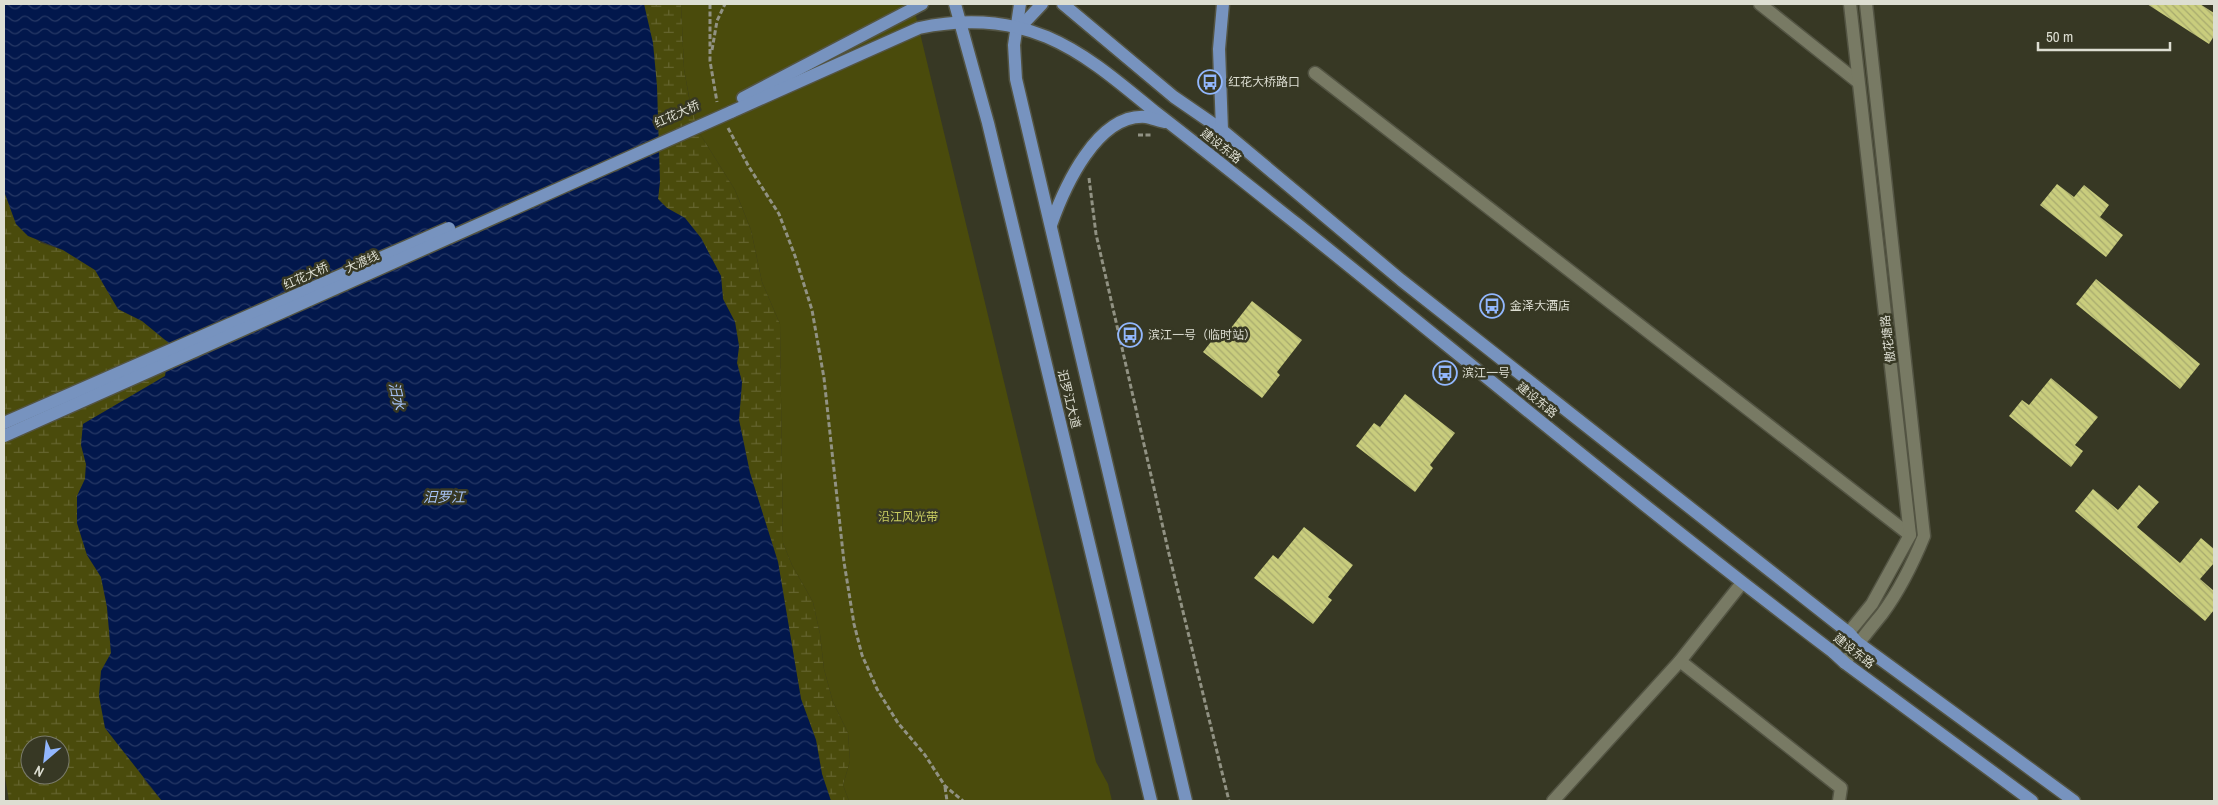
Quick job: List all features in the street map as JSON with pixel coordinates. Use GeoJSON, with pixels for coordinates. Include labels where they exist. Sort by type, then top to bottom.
{"type":"FeatureCollection","features":[{"type":"Feature","properties":{"kind":"main road"},"geometry":{"type":"LineString","coordinates":[[726,111],[922,4]]}},
{"type":"Feature","properties":{"kind":"main road","name":"汨罗江大道"},"geometry":{"type":"LineString","coordinates":[[955,4],[988,123],[1151,801]]}},
{"type":"Feature","properties":{"kind":"main road","name":"汨罗江大道"},"geometry":{"type":"LineString","coordinates":[[1020,4],[1014,45],[1016,79],[1186,801]]}},
{"type":"Feature","properties":{"kind":"main road"},"geometry":{"type":"LineString","coordinates":[[1016,26],[1026,22],[1042,4]]}},
{"type":"Feature","properties":{"kind":"main road","name":"建设东路"},"geometry":{"type":"LineString","coordinates":[[1063,4],[1174,97],[1222,130],[1401,280],[1853,638],[2074,801]]}},
{"type":"Feature","properties":{"kind":"main road"},"geometry":{"type":"LineString","coordinates":[[1222,130],[1219,49],[1223,4]]}},
{"type":"Feature","properties":{"kind":"main road","name":"建设东路"},"geometry":{"type":"LineString","coordinates":[[726,111],[919,28],[940,24],[989,23],[1016,26],[1048,38],[1080,54],[1171,124],[1742,583],[1833,652],[1844,663],[2032,801]]}},
{"type":"Feature","properties":{"kind":"main road","name":"红花大桥"},"geometry":{"type":"LineString","coordinates":[[4,423],[726,111]]}},
{"type":"Feature","properties":{"kind":"main road","name":"大渡线"},"geometry":{"type":"LineString","coordinates":[[4,436],[726,111]]}},
{"type":"Feature","properties":{"kind":"main road"},"geometry":{"type":"LineString","coordinates":[[1050,225],[1064,190],[1093,146],[1109,130],[1125,121],[1146,117],[1171,124]]}},
{"type":"Feature","properties":{"kind":"street"},"geometry":{"type":"LineString","coordinates":[[1760,4],[1858,82]]}},
{"type":"Feature","properties":{"kind":"street","name":"傲花塘路"},"geometry":{"type":"LineString","coordinates":[[1850,4],[1910,535]]}},
{"type":"Feature","properties":{"kind":"street"},"geometry":{"type":"LineString","coordinates":[[1833,652],[1853,638],[1883,612],[1914,561],[1924,536],[1866,4]]}},
{"type":"Feature","properties":{"kind":"street"},"geometry":{"type":"LineString","coordinates":[[1315,73],[1910,535],[1853,638],[1844,663]]}},
{"type":"Feature","properties":{"kind":"street"},"geometry":{"type":"LineString","coordinates":[[1553,801],[1680,661],[1742,583]]}},
{"type":"Feature","properties":{"kind":"street"},"geometry":{"type":"LineString","coordinates":[[1680,661],[1841,788],[1840,801]]}},
{"type":"Feature","properties":{"kind":"path"},"geometry":{"type":"LineString","coordinates":[[710,4],[710,61],[714,95],[726,111],[732,139],[778,214],[796,256],[812,310],[824,378],[844,562],[854,624],[862,655],[878,689],[898,723],[925,755],[945,786],[962,801]]}},
{"type":"Feature","properties":{"kind":"path"},"geometry":{"type":"LineString","coordinates":[[710,61],[717,21],[725,4]]}},
{"type":"Feature","properties":{"kind":"path"},"geometry":{"type":"LineString","coordinates":[[1129,134],[1155,135]]}},
{"type":"Feature","properties":{"kind":"path"},"geometry":{"type":"LineString","coordinates":[[1092,170],[1089,179],[1096,234],[1169,554],[1229,801]]}},
{"type":"Feature","properties":{"kind":"path"},"geometry":{"type":"LineString","coordinates":[[945,786],[948,801]]}},
{"type":"Feature","properties":{"kind":"green space"},"geometry":{"type":"Polygon","coordinates":[[[644,4],[681,4],[684,69],[690,103],[700,134],[735,190],[751,230],[762,282],[780,324],[783,543],[792,565],[813,602],[820,634],[824,669],[833,702],[848,733],[850,761],[843,785],[849,801],[831,801],[822,774],[816,740],[801,699],[778,562],[750,473],[739,420],[742,382],[737,363],[739,346],[735,322],[723,299],[721,276],[701,238],[685,218],[667,208],[658,199],[660,181],[644,4]]]}},
{"type":"Feature","properties":{"kind":"green space","name":"沿江风光带"},"geometry":{"type":"Polygon","coordinates":[[[681,4],[913,4],[1096,762],[1108,784],[1112,801],[849,801],[843,785],[850,761],[848,733],[833,702],[824,669],[820,634],[813,602],[792,565],[783,543],[780,324],[762,282],[751,230],[735,190],[700,134],[690,102],[684,69],[681,4]]]}},
{"type":"Feature","properties":{"kind":"green space"},"geometry":{"type":"Polygon","coordinates":[[[4,191],[16,224],[41,243],[63,250],[95,270],[118,309],[142,321],[170,343],[166,376],[83,424],[81,445],[86,464],[85,479],[77,497],[77,523],[87,555],[101,577],[107,607],[111,653],[101,671],[145,781],[162,801],[9,801],[4,771],[4,191]]]}},
{"type":"Feature","properties":{"kind":"water","name":"汨罗江"},"geometry":{"type":"Polygon","coordinates":[[[4,4],[644,4],[653,43],[657,86],[660,181],[658,199],[667,208],[685,218],[701,238],[721,276],[723,299],[735,322],[739,346],[737,363],[742,382],[739,420],[750,473],[778,562],[801,699],[816,740],[822,774],[831,801],[162,801],[105,728],[99,696],[101,671],[111,653],[107,607],[101,577],[87,555],[77,523],[77,496],[85,479],[86,464],[81,445],[83,424],[165,376],[170,344],[142,321],[118,309],[95,270],[63,250],[28,236],[16,224],[4,191],[4,4]]]}},
{"type":"Feature","properties":{"kind":"building"},"geometry":{"type":"Polygon","coordinates":[[[2147,4],[2200,4],[2214,13],[2214,36],[2209,44],[2147,4]]]}},
{"type":"Feature","properties":{"kind":"building"},"geometry":{"type":"Polygon","coordinates":[[[2057,184],[2074,197],[2084,185],[2109,205],[2100,217],[2123,235],[2106,257],[2040,205],[2057,184]]]}},
{"type":"Feature","properties":{"kind":"building"},"geometry":{"type":"Polygon","coordinates":[[[2096,279],[2200,364],[2180,389],[2076,304],[2096,279]]]}},
{"type":"Feature","properties":{"kind":"building"},"geometry":{"type":"Polygon","coordinates":[[[1252,301],[1302,340],[1277,372],[1280,375],[1262,398],[1203,352],[1221,329],[1227,333],[1252,301]]]}},
{"type":"Feature","properties":{"kind":"building"},"geometry":{"type":"Polygon","coordinates":[[[2051,378],[2098,417],[2075,445],[2083,451],[2071,467],[2009,416],[2022,400],[2029,405],[2051,378]]]}},
{"type":"Feature","properties":{"kind":"building"},"geometry":{"type":"Polygon","coordinates":[[[1405,394],[1455,433],[1430,465],[1433,468],[1415,492],[1356,446],[1374,423],[1380,427],[1405,394]]]}},
{"type":"Feature","properties":{"kind":"building"},"geometry":{"type":"Polygon","coordinates":[[[2139,485],[2159,502],[2137,527],[2180,563],[2201,538],[2214,549],[2214,563],[2200,579],[2214,591],[2214,610],[2205,621],[2075,511],[2093,489],[2118,510],[2139,485]]]}},
{"type":"Feature","properties":{"kind":"building"},"geometry":{"type":"Polygon","coordinates":[[[1304,527],[1353,565],[1328,597],[1332,600],[1313,624],[1254,578],[1273,555],[1278,559],[1304,527]]]}},
{"type":"Feature","properties":{"kind":"place","name":"红花大桥路口"},"geometry":{"type":"Point","coordinates":[1210,82]}},
{"type":"Feature","properties":{"kind":"place","name":"金泽大酒店"},"geometry":{"type":"Point","coordinates":[1492,306]}},
{"type":"Feature","properties":{"kind":"place","name":"滨江一号（临时站）"},"geometry":{"type":"Point","coordinates":[1130,335]}},
{"type":"Feature","properties":{"kind":"place","name":"滨江一号"},"geometry":{"type":"Point","coordinates":[1445,373]}},
{"type":"Feature","properties":{"kind":"water label","name":"汨水"},"geometry":{"type":"Point","coordinates":[397,396]}}]}
